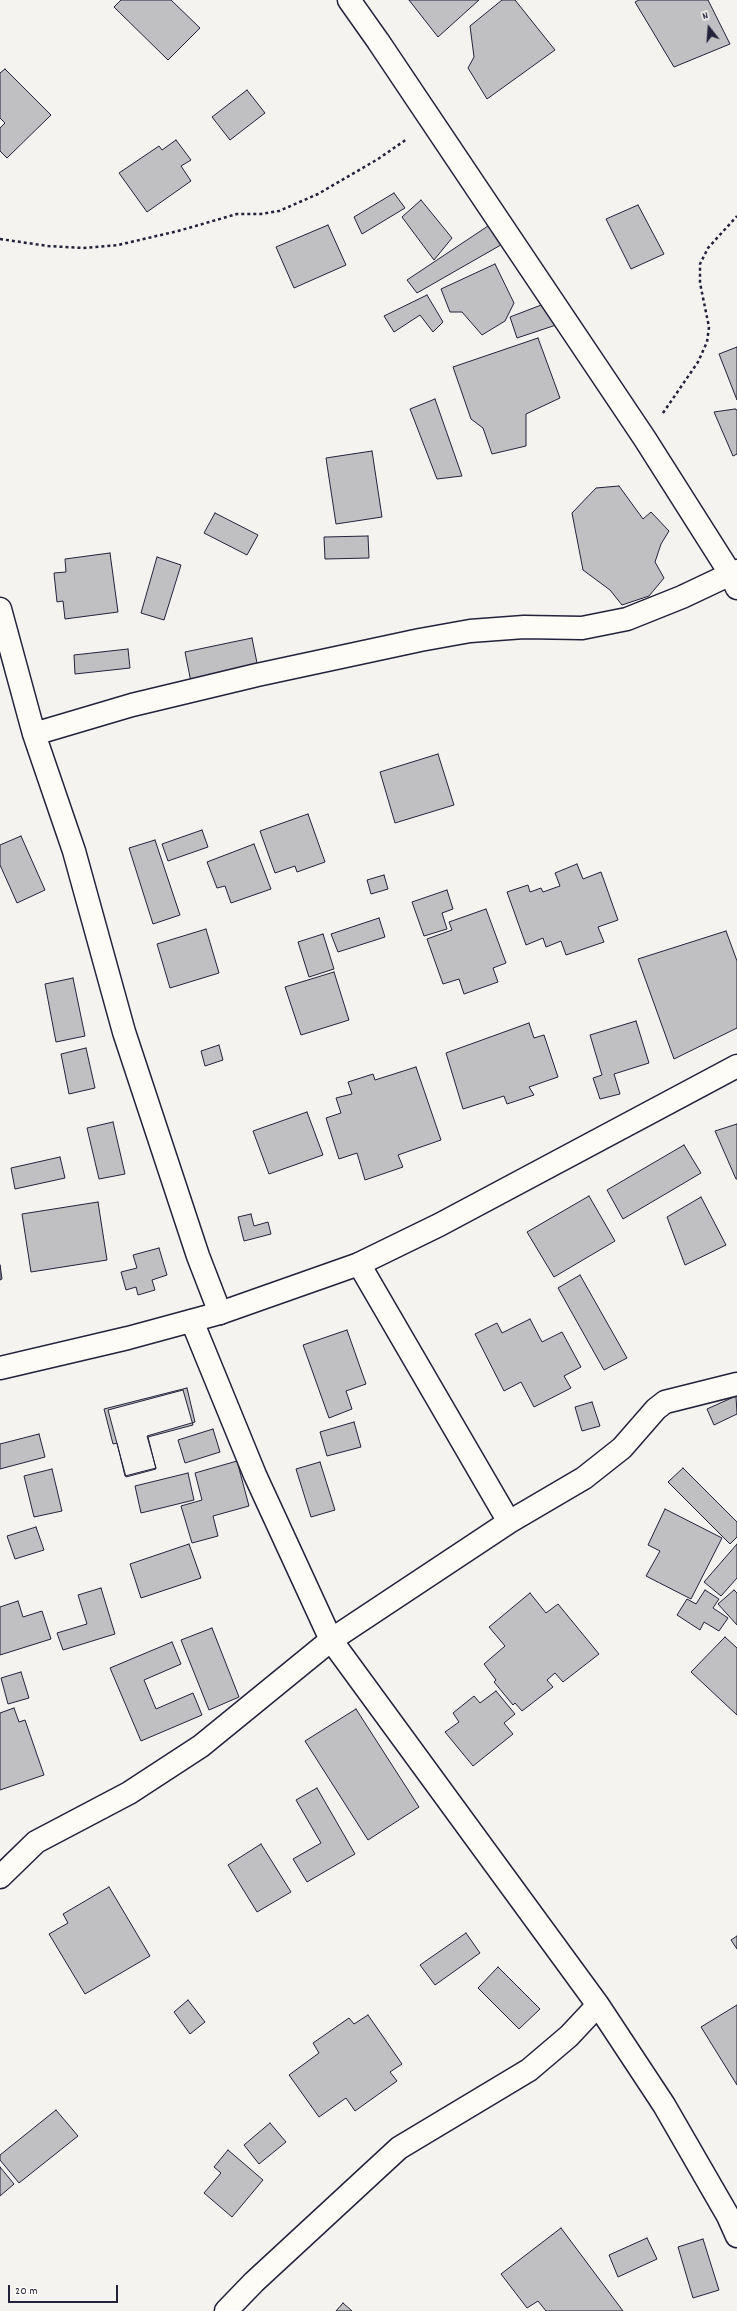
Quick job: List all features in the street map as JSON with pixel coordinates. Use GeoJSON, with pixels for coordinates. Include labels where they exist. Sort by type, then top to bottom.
{"type":"FeatureCollection","features":[{"type":"Feature","properties":{"kind":"street"},"geometry":{"type":"LineString","coordinates":[[34,734],[132,705],[257,675],[420,640],[470,631],[524,627],[582,628],[627,619],[735,577],[645,439],[432,122],[348,0]]}},
{"type":"Feature","properties":{"kind":"street"},"geometry":{"type":"LineString","coordinates":[[0,610],[34,734],[74,851],[124,1032],[198,1256],[220,1313]]}},
{"type":"Feature","properties":{"kind":"street"},"geometry":{"type":"LineString","coordinates":[[0,1368],[220,1313],[359,1264],[439,1225],[737,1066]]}},
{"type":"Feature","properties":{"kind":"street"},"geometry":{"type":"LineString","coordinates":[[359,1264],[509,1522]]}},
{"type":"Feature","properties":{"kind":"street"},"geometry":{"type":"LineString","coordinates":[[192,1321],[255,1475],[331,1640],[598,2005],[733,2214],[737,2236]]}},
{"type":"Feature","properties":{"kind":"street"},"geometry":{"type":"LineString","coordinates":[[0,1877],[36,1842],[129,1793],[201,1746],[331,1640],[509,1522],[584,1478],[622,1448],[656,1409],[665,1402],[737,1384]]}},
{"type":"Feature","properties":{"kind":"street"},"geometry":{"type":"LineString","coordinates":[[226,2311],[254,2282],[399,2148],[529,2070],[570,2036],[598,2005]]}},
{"type":"Feature","properties":{"kind":"path"},"geometry":{"type":"LineString","coordinates":[[0,239],[48,246],[83,248],[118,245],[184,230],[237,214],[261,214],[279,211],[318,194],[347,178],[432,122]]}},
{"type":"Feature","properties":{"kind":"path"},"geometry":{"type":"LineString","coordinates":[[645,439],[694,369],[707,342],[709,326],[700,283],[700,264],[708,248],[737,216]]}},
{"type":"Feature","properties":{"kind":"building"},"geometry":{"type":"Polygon","coordinates":[[[121,0],[171,0],[200,28],[168,60],[114,7],[121,0]]]}},
{"type":"Feature","properties":{"kind":"building"},"geometry":{"type":"Polygon","coordinates":[[[409,0],[479,0],[438,37],[409,0]]]}},
{"type":"Feature","properties":{"kind":"building"},"geometry":{"type":"Polygon","coordinates":[[[502,0],[515,0],[555,50],[487,99],[468,68],[474,57],[470,26],[502,0]]]}},
{"type":"Feature","properties":{"kind":"building"},"geometry":{"type":"Polygon","coordinates":[[[639,0],[708,0],[730,44],[674,67],[635,2],[639,0]]]}},
{"type":"Feature","properties":{"kind":"building"},"geometry":{"type":"Polygon","coordinates":[[[5,69],[51,115],[7,158],[0,151],[0,128],[5,123],[0,118],[0,73],[5,69]]]}},
{"type":"Feature","properties":{"kind":"building"},"geometry":{"type":"Polygon","coordinates":[[[247,90],[265,113],[230,140],[212,117],[247,90]]]}},
{"type":"Feature","properties":{"kind":"building"},"geometry":{"type":"Polygon","coordinates":[[[176,140],[191,160],[181,166],[191,181],[147,212],[119,173],[159,146],[162,150],[176,140]]]}},
{"type":"Feature","properties":{"kind":"building"},"geometry":{"type":"Polygon","coordinates":[[[394,193],[405,208],[362,234],[354,217],[394,193]]]}},
{"type":"Feature","properties":{"kind":"building"},"geometry":{"type":"Polygon","coordinates":[[[421,200],[452,238],[434,260],[402,217],[421,200]]]}},
{"type":"Feature","properties":{"kind":"building"},"geometry":{"type":"Polygon","coordinates":[[[638,205],[664,254],[631,269],[606,219],[638,205]]]}},
{"type":"Feature","properties":{"kind":"building"},"geometry":{"type":"Polygon","coordinates":[[[494,222],[506,242],[417,293],[407,280],[494,222]]]}},
{"type":"Feature","properties":{"kind":"building"},"geometry":{"type":"Polygon","coordinates":[[[328,225],[346,265],[294,288],[276,247],[328,225]]]}},
{"type":"Feature","properties":{"kind":"building"},"geometry":{"type":"Polygon","coordinates":[[[495,264],[514,303],[505,321],[482,335],[462,312],[450,312],[441,289],[495,264]]]}},
{"type":"Feature","properties":{"kind":"building"},"geometry":{"type":"Polygon","coordinates":[[[427,295],[443,322],[433,332],[420,315],[394,332],[384,316],[427,295]]]}},
{"type":"Feature","properties":{"kind":"building"},"geometry":{"type":"Polygon","coordinates":[[[549,302],[559,324],[517,338],[510,317],[549,302]]]}},
{"type":"Feature","properties":{"kind":"building"},"geometry":{"type":"Polygon","coordinates":[[[538,338],[560,398],[526,414],[526,446],[492,454],[483,428],[471,419],[453,367],[538,338]]]}},
{"type":"Feature","properties":{"kind":"building"},"geometry":{"type":"Polygon","coordinates":[[[737,347],[737,400],[719,354],[737,347]]]}},
{"type":"Feature","properties":{"kind":"building"},"geometry":{"type":"Polygon","coordinates":[[[435,399],[462,476],[437,479],[410,409],[435,399]]]}},
{"type":"Feature","properties":{"kind":"building"},"geometry":{"type":"Polygon","coordinates":[[[737,410],[737,454],[733,456],[714,412],[737,410]]]}},
{"type":"Feature","properties":{"kind":"building"},"geometry":{"type":"Polygon","coordinates":[[[372,451],[382,517],[336,524],[326,458],[372,451]]]}},
{"type":"Feature","properties":{"kind":"building"},"geometry":{"type":"Polygon","coordinates":[[[619,486],[643,519],[651,512],[669,531],[661,544],[655,562],[664,578],[649,596],[622,605],[610,590],[583,570],[572,513],[596,488],[619,486]]]}},
{"type":"Feature","properties":{"kind":"building"},"geometry":{"type":"Polygon","coordinates":[[[215,513],[258,535],[247,555],[204,533],[215,513]]]}},
{"type":"Feature","properties":{"kind":"building"},"geometry":{"type":"Polygon","coordinates":[[[368,536],[369,558],[325,559],[324,537],[368,536]]]}},
{"type":"Feature","properties":{"kind":"building"},"geometry":{"type":"Polygon","coordinates":[[[110,553],[118,612],[65,619],[63,601],[57,602],[54,573],[66,572],[65,559],[110,553]]]}},
{"type":"Feature","properties":{"kind":"building"},"geometry":{"type":"Polygon","coordinates":[[[157,557],[181,565],[164,620],[141,613],[157,557]]]}},
{"type":"Feature","properties":{"kind":"building"},"geometry":{"type":"Polygon","coordinates":[[[252,638],[259,673],[192,687],[185,652],[252,638]]]}},
{"type":"Feature","properties":{"kind":"building"},"geometry":{"type":"Polygon","coordinates":[[[128,649],[130,668],[75,674],[74,655],[128,649]]]}},
{"type":"Feature","properties":{"kind":"building"},"geometry":{"type":"Polygon","coordinates":[[[438,754],[454,805],[395,823],[380,772],[438,754]]]}},
{"type":"Feature","properties":{"kind":"building"},"geometry":{"type":"Polygon","coordinates":[[[308,814],[325,862],[297,872],[295,866],[275,873],[260,831],[308,814]]]}},
{"type":"Feature","properties":{"kind":"building"},"geometry":{"type":"Polygon","coordinates":[[[202,830],[208,847],[168,861],[162,844],[202,830]]]}},
{"type":"Feature","properties":{"kind":"building"},"geometry":{"type":"Polygon","coordinates":[[[21,836],[45,890],[17,903],[0,865],[0,845],[21,836]]]}},
{"type":"Feature","properties":{"kind":"building"},"geometry":{"type":"Polygon","coordinates":[[[155,840],[180,915],[153,924],[129,848],[155,840]]]}},
{"type":"Feature","properties":{"kind":"building"},"geometry":{"type":"Polygon","coordinates":[[[254,844],[271,889],[231,903],[225,886],[217,888],[207,862],[254,844]]]}},
{"type":"Feature","properties":{"kind":"building"},"geometry":{"type":"Polygon","coordinates":[[[577,864],[583,879],[601,872],[618,920],[598,927],[604,942],[566,955],[561,941],[546,947],[543,938],[526,945],[507,892],[528,885],[530,892],[541,888],[543,892],[560,886],[555,873],[577,864]]]}},
{"type":"Feature","properties":{"kind":"building"},"geometry":{"type":"Polygon","coordinates":[[[384,875],[388,889],[371,894],[367,880],[384,875]]]}},
{"type":"Feature","properties":{"kind":"building"},"geometry":{"type":"Polygon","coordinates":[[[447,890],[453,909],[442,913],[447,929],[424,936],[412,902],[447,890]]]}},
{"type":"Feature","properties":{"kind":"building"},"geometry":{"type":"Polygon","coordinates":[[[486,909],[506,963],[493,968],[498,982],[464,994],[459,979],[443,984],[427,939],[452,930],[449,922],[486,909]]]}},
{"type":"Feature","properties":{"kind":"building"},"geometry":{"type":"Polygon","coordinates":[[[379,918],[385,937],[338,952],[331,934],[379,918]]]}},
{"type":"Feature","properties":{"kind":"building"},"geometry":{"type":"Polygon","coordinates":[[[206,929],[219,973],[170,988],[157,944],[206,929]]]}},
{"type":"Feature","properties":{"kind":"building"},"geometry":{"type":"Polygon","coordinates":[[[726,931],[737,961],[737,1028],[674,1059],[638,959],[726,931]]]}},
{"type":"Feature","properties":{"kind":"building"},"geometry":{"type":"Polygon","coordinates":[[[323,934],[334,969],[309,977],[298,942],[323,934]]]}},
{"type":"Feature","properties":{"kind":"building"},"geometry":{"type":"Polygon","coordinates":[[[334,972],[349,1020],[301,1035],[285,987],[334,972]]]}},
{"type":"Feature","properties":{"kind":"building"},"geometry":{"type":"Polygon","coordinates":[[[73,978],[85,1036],[56,1042],[45,984],[73,978]]]}},
{"type":"Feature","properties":{"kind":"building"},"geometry":{"type":"Polygon","coordinates":[[[636,1021],[649,1063],[614,1074],[620,1094],[600,1099],[593,1078],[602,1075],[590,1035],[636,1021]]]}},
{"type":"Feature","properties":{"kind":"building"},"geometry":{"type":"Polygon","coordinates":[[[529,1023],[534,1038],[544,1035],[558,1077],[529,1087],[534,1095],[507,1104],[504,1096],[463,1109],[446,1053],[529,1023]]]}},
{"type":"Feature","properties":{"kind":"building"},"geometry":{"type":"Polygon","coordinates":[[[219,1045],[223,1060],[205,1066],[201,1051],[219,1045]]]}},
{"type":"Feature","properties":{"kind":"building"},"geometry":{"type":"Polygon","coordinates":[[[86,1048],[95,1088],[69,1094],[61,1054],[86,1048]]]}},
{"type":"Feature","properties":{"kind":"building"},"geometry":{"type":"Polygon","coordinates":[[[416,1067],[441,1140],[398,1155],[403,1167],[365,1180],[357,1153],[339,1159],[326,1118],[341,1113],[336,1098],[352,1094],[348,1082],[373,1074],[375,1080],[416,1067]]]}},
{"type":"Feature","properties":{"kind":"building"},"geometry":{"type":"Polygon","coordinates":[[[307,1112],[323,1155],[269,1174],[253,1131],[307,1112]]]}},
{"type":"Feature","properties":{"kind":"building"},"geometry":{"type":"Polygon","coordinates":[[[113,1122],[125,1174],[99,1179],[87,1128],[113,1122]]]}},
{"type":"Feature","properties":{"kind":"building"},"geometry":{"type":"Polygon","coordinates":[[[737,1124],[737,1179],[736,1179],[715,1131],[737,1124]]]}},
{"type":"Feature","properties":{"kind":"building"},"geometry":{"type":"Polygon","coordinates":[[[684,1145],[701,1173],[623,1219],[607,1190],[684,1145]]]}},
{"type":"Feature","properties":{"kind":"building"},"geometry":{"type":"Polygon","coordinates":[[[60,1157],[65,1178],[15,1189],[11,1168],[60,1157]]]}},
{"type":"Feature","properties":{"kind":"building"},"geometry":{"type":"Polygon","coordinates":[[[589,1196],[615,1241],[554,1277],[527,1232],[589,1196]]]}},
{"type":"Feature","properties":{"kind":"building"},"geometry":{"type":"Polygon","coordinates":[[[701,1197],[726,1245],[685,1265],[667,1217],[701,1197]]]}},
{"type":"Feature","properties":{"kind":"building"},"geometry":{"type":"Polygon","coordinates":[[[98,1202],[107,1260],[31,1272],[22,1214],[98,1202]]]}},
{"type":"Feature","properties":{"kind":"building"},"geometry":{"type":"Polygon","coordinates":[[[251,1214],[254,1226],[268,1222],[271,1234],[244,1241],[238,1217],[251,1214]]]}},
{"type":"Feature","properties":{"kind":"building"},"geometry":{"type":"Polygon","coordinates":[[[159,1248],[167,1275],[152,1280],[155,1290],[138,1295],[136,1287],[126,1290],[121,1272],[137,1268],[133,1255],[159,1248]]]}},
{"type":"Feature","properties":{"kind":"building"},"geometry":{"type":"Polygon","coordinates":[[[0,1265],[2,1279],[0,1280],[0,1265]]]}},
{"type":"Feature","properties":{"kind":"building"},"geometry":{"type":"Polygon","coordinates":[[[580,1275],[627,1358],[604,1370],[558,1288],[580,1275]]]}},
{"type":"Feature","properties":{"kind":"building"},"geometry":{"type":"Polygon","coordinates":[[[530,1319],[542,1342],[562,1332],[581,1367],[564,1376],[571,1388],[534,1407],[521,1382],[504,1391],[475,1334],[497,1323],[502,1333],[530,1319]]]}},
{"type":"Feature","properties":{"kind":"building"},"geometry":{"type":"Polygon","coordinates":[[[347,1330],[366,1384],[346,1391],[352,1409],[329,1418],[303,1345],[347,1330]]]}},
{"type":"Feature","properties":{"kind":"building"},"geometry":{"type":"Polygon","coordinates":[[[187,1388],[195,1422],[147,1436],[156,1468],[125,1476],[117,1443],[113,1444],[104,1409],[187,1388]]]}},
{"type":"Feature","properties":{"kind":"building"},"geometry":{"type":"Polygon","coordinates":[[[183,1390],[193,1425],[148,1437],[156,1469],[126,1477],[108,1410],[183,1390]]]}},
{"type":"Feature","properties":{"kind":"building"},"geometry":{"type":"Polygon","coordinates":[[[736,1396],[737,1414],[714,1425],[707,1409],[736,1396]]]}},
{"type":"Feature","properties":{"kind":"building"},"geometry":{"type":"Polygon","coordinates":[[[592,1402],[600,1426],[582,1431],[575,1407],[592,1402]]]}},
{"type":"Feature","properties":{"kind":"building"},"geometry":{"type":"Polygon","coordinates":[[[354,1422],[361,1447],[327,1456],[320,1432],[354,1422]]]}},
{"type":"Feature","properties":{"kind":"building"},"geometry":{"type":"Polygon","coordinates":[[[213,1429],[220,1452],[185,1463],[178,1440],[213,1429]]]}},
{"type":"Feature","properties":{"kind":"building"},"geometry":{"type":"Polygon","coordinates":[[[39,1434],[45,1457],[0,1469],[0,1444],[39,1434]]]}},
{"type":"Feature","properties":{"kind":"building"},"geometry":{"type":"Polygon","coordinates":[[[237,1461],[249,1506],[213,1516],[218,1536],[192,1543],[181,1506],[202,1500],[195,1473],[237,1461]]]}},
{"type":"Feature","properties":{"kind":"building"},"geometry":{"type":"Polygon","coordinates":[[[320,1462],[335,1510],[311,1517],[296,1469],[320,1462]]]}},
{"type":"Feature","properties":{"kind":"building"},"geometry":{"type":"Polygon","coordinates":[[[683,1468],[737,1522],[737,1537],[730,1544],[668,1482],[683,1468]]]}},
{"type":"Feature","properties":{"kind":"building"},"geometry":{"type":"Polygon","coordinates":[[[52,1469],[62,1511],[34,1517],[24,1476],[52,1469]]]}},
{"type":"Feature","properties":{"kind":"building"},"geometry":{"type":"Polygon","coordinates":[[[188,1473],[194,1500],[141,1513],[135,1486],[188,1473]]]}},
{"type":"Feature","properties":{"kind":"building"},"geometry":{"type":"Polygon","coordinates":[[[665,1509],[722,1538],[691,1599],[646,1576],[660,1551],[648,1545],[665,1509]]]}},
{"type":"Feature","properties":{"kind":"building"},"geometry":{"type":"Polygon","coordinates":[[[36,1527],[44,1550],[15,1559],[7,1536],[36,1527]]]}},
{"type":"Feature","properties":{"kind":"building"},"geometry":{"type":"Polygon","coordinates":[[[189,1544],[201,1578],[141,1598],[130,1564],[189,1544]]]}},
{"type":"Feature","properties":{"kind":"building"},"geometry":{"type":"Polygon","coordinates":[[[737,1544],[737,1578],[721,1596],[704,1582],[737,1544]]]}},
{"type":"Feature","properties":{"kind":"building"},"geometry":{"type":"Polygon","coordinates":[[[101,1588],[115,1634],[63,1650],[57,1633],[87,1624],[78,1595],[101,1588]]]}},
{"type":"Feature","properties":{"kind":"building"},"geometry":{"type":"Polygon","coordinates":[[[705,1590],[719,1599],[713,1608],[728,1618],[719,1631],[704,1622],[700,1630],[677,1615],[687,1599],[696,1604],[705,1590]]]}},
{"type":"Feature","properties":{"kind":"building"},"geometry":{"type":"Polygon","coordinates":[[[734,1590],[737,1593],[737,1625],[718,1604],[734,1590]]]}},
{"type":"Feature","properties":{"kind":"building"},"geometry":{"type":"Polygon","coordinates":[[[530,1593],[546,1613],[558,1604],[599,1654],[563,1682],[555,1673],[547,1680],[553,1687],[522,1711],[515,1703],[513,1705],[494,1682],[496,1680],[484,1664],[505,1646],[489,1627],[530,1593]]]}},
{"type":"Feature","properties":{"kind":"building"},"geometry":{"type":"Polygon","coordinates":[[[18,1601],[23,1617],[42,1611],[51,1639],[0,1655],[0,1607],[18,1601]]]}},
{"type":"Feature","properties":{"kind":"building"},"geometry":{"type":"Polygon","coordinates":[[[212,1628],[239,1697],[209,1710],[181,1640],[212,1628]]]}},
{"type":"Feature","properties":{"kind":"building"},"geometry":{"type":"Polygon","coordinates":[[[725,1637],[737,1648],[737,1715],[691,1672],[725,1637]]]}},
{"type":"Feature","properties":{"kind":"building"},"geometry":{"type":"Polygon","coordinates":[[[172,1642],[181,1664],[144,1680],[156,1709],[193,1693],[202,1715],[141,1741],[110,1668],[172,1642]]]}},
{"type":"Feature","properties":{"kind":"building"},"geometry":{"type":"Polygon","coordinates":[[[21,1672],[29,1698],[8,1704],[1,1678],[21,1672]]]}},
{"type":"Feature","properties":{"kind":"building"},"geometry":{"type":"Polygon","coordinates":[[[496,1691],[515,1714],[504,1723],[513,1734],[473,1766],[445,1732],[459,1722],[453,1713],[474,1696],[480,1703],[496,1691]]]}},
{"type":"Feature","properties":{"kind":"building"},"geometry":{"type":"Polygon","coordinates":[[[14,1708],[19,1722],[25,1720],[44,1775],[0,1790],[0,1713],[14,1708]]]}},
{"type":"Feature","properties":{"kind":"building"},"geometry":{"type":"Polygon","coordinates":[[[356,1709],[419,1807],[368,1840],[305,1741],[356,1709]]]}},
{"type":"Feature","properties":{"kind":"building"},"geometry":{"type":"Polygon","coordinates":[[[317,1788],[355,1854],[307,1882],[293,1859],[321,1843],[296,1800],[317,1788]]]}},
{"type":"Feature","properties":{"kind":"building"},"geometry":{"type":"Polygon","coordinates":[[[261,1844],[291,1892],[257,1912],[228,1865],[261,1844]]]}},
{"type":"Feature","properties":{"kind":"building"},"geometry":{"type":"Polygon","coordinates":[[[109,1887],[150,1956],[85,1994],[49,1934],[68,1923],[63,1914],[109,1887]]]}},
{"type":"Feature","properties":{"kind":"building"},"geometry":{"type":"Polygon","coordinates":[[[466,1933],[480,1953],[435,1985],[420,1965],[466,1933]]]}},
{"type":"Feature","properties":{"kind":"building"},"geometry":{"type":"Polygon","coordinates":[[[737,1936],[737,1949],[731,1940],[737,1936]]]}},
{"type":"Feature","properties":{"kind":"building"},"geometry":{"type":"Polygon","coordinates":[[[498,1967],[540,2009],[519,2029],[478,1988],[498,1967]]]}},
{"type":"Feature","properties":{"kind":"building"},"geometry":{"type":"Polygon","coordinates":[[[188,2000],[205,2022],[190,2034],[174,2012],[188,2000]]]}},
{"type":"Feature","properties":{"kind":"building"},"geometry":{"type":"Polygon","coordinates":[[[737,2005],[737,2085],[701,2027],[737,2005]]]}},
{"type":"Feature","properties":{"kind":"building"},"geometry":{"type":"Polygon","coordinates":[[[368,2015],[402,2064],[390,2072],[397,2081],[355,2111],[346,2098],[319,2117],[289,2075],[319,2053],[313,2043],[349,2018],[354,2024],[368,2015]]]}},
{"type":"Feature","properties":{"kind":"building"},"geometry":{"type":"Polygon","coordinates":[[[56,2110],[78,2136],[19,2183],[0,2160],[0,2155],[56,2110]]]}},
{"type":"Feature","properties":{"kind":"building"},"geometry":{"type":"Polygon","coordinates":[[[270,2123],[286,2142],[259,2164],[244,2145],[270,2123]]]}},
{"type":"Feature","properties":{"kind":"building"},"geometry":{"type":"Polygon","coordinates":[[[228,2150],[263,2180],[232,2217],[204,2193],[221,2173],[214,2167],[228,2150]]]}},
{"type":"Feature","properties":{"kind":"building"},"geometry":{"type":"Polygon","coordinates":[[[0,2167],[14,2184],[0,2196],[0,2167]]]}},
{"type":"Feature","properties":{"kind":"building"},"geometry":{"type":"Polygon","coordinates":[[[561,2228],[623,2311],[546,2311],[538,2301],[527,2308],[501,2274],[561,2228]]]}},
{"type":"Feature","properties":{"kind":"building"},"geometry":{"type":"Polygon","coordinates":[[[647,2238],[657,2259],[618,2277],[609,2255],[647,2238]]]}},
{"type":"Feature","properties":{"kind":"building"},"geometry":{"type":"Polygon","coordinates":[[[703,2239],[719,2290],[693,2298],[678,2247],[703,2239]]]}},
{"type":"Feature","properties":{"kind":"building"},"geometry":{"type":"Polygon","coordinates":[[[343,2303],[352,2311],[336,2311],[343,2303]]]}}]}
